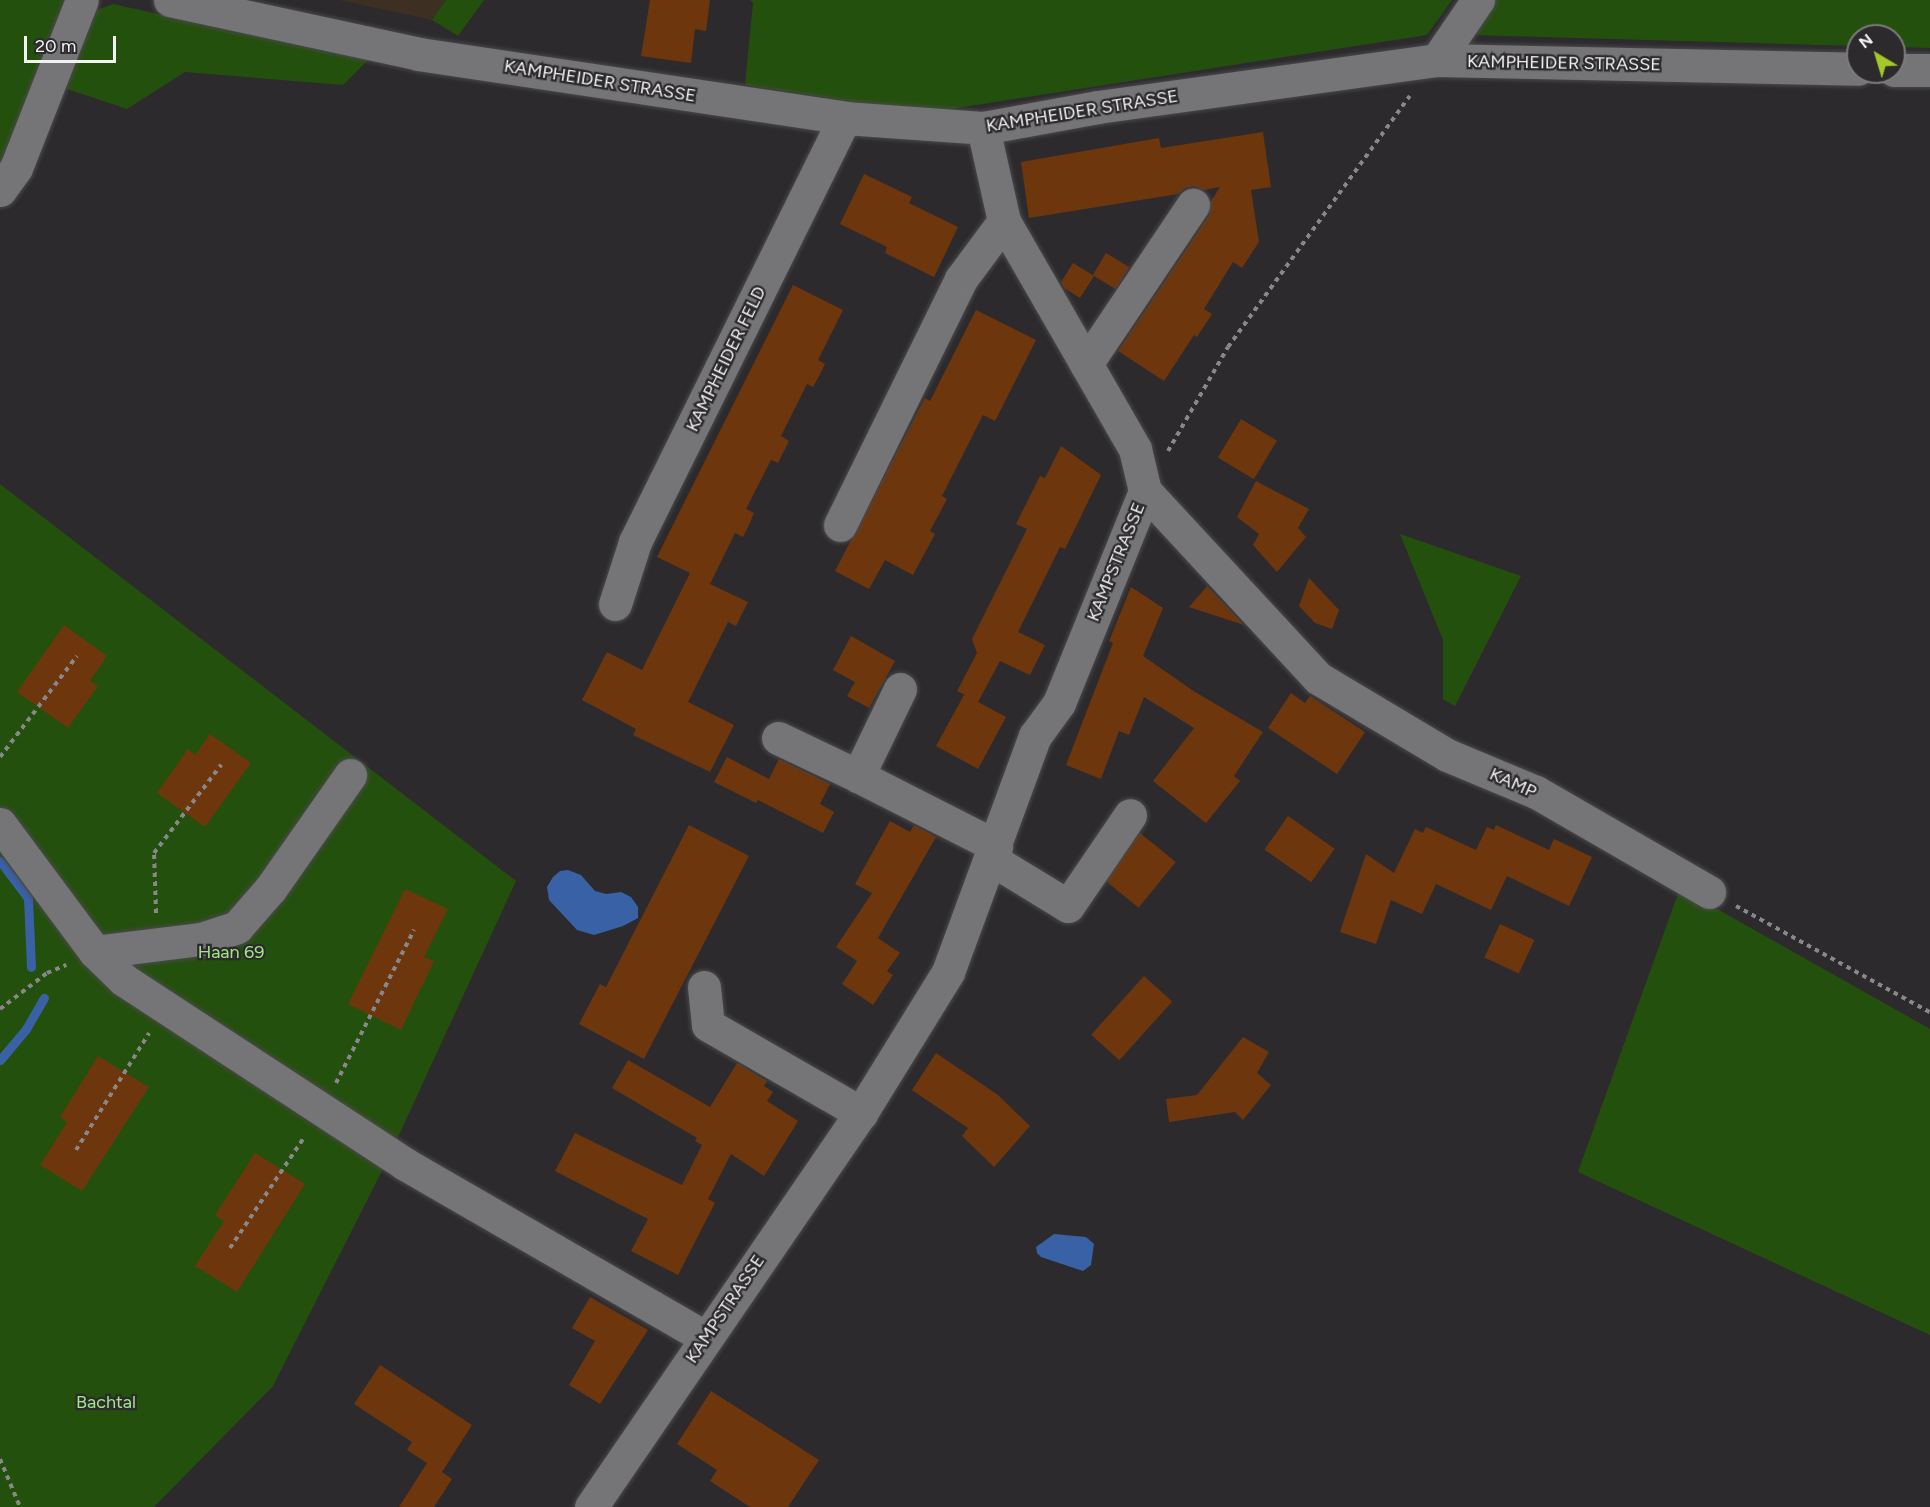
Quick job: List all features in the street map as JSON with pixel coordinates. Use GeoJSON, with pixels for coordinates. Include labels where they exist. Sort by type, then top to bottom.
{"type":"FeatureCollection","features":[{"type":"Feature","properties":{"kind":"street"},"geometry":{"type":"LineString","coordinates":[[0,190],[16,168],[82,0]]}},
{"type":"Feature","properties":{"kind":"street","name":"KAMPHEIDER STRASSE"},"geometry":{"type":"LineString","coordinates":[[170,0],[419,54],[845,118],[983,128],[1098,107],[1437,60],[1846,69]]}},
{"type":"Feature","properties":{"kind":"street"},"geometry":{"type":"LineString","coordinates":[[1437,60],[1478,0]]}},
{"type":"Feature","properties":{"kind":"street"},"geometry":{"type":"LineString","coordinates":[[1906,70],[1930,70]]}},
{"type":"Feature","properties":{"kind":"street","name":"KAMPHEIDER FELD"},"geometry":{"type":"LineString","coordinates":[[615,604],[635,542],[845,118]]}},
{"type":"Feature","properties":{"kind":"street","name":"KAMPSTRASSE"},"geometry":{"type":"LineString","coordinates":[[591,1507],[705,1337],[861,1113],[948,972],[1035,736],[1059,703],[1145,491],[1135,449],[1005,221],[983,128]]}},
{"type":"Feature","properties":{"kind":"street"},"geometry":{"type":"LineString","coordinates":[[1086,364],[1193,206]]}},
{"type":"Feature","properties":{"kind":"street"},"geometry":{"type":"LineString","coordinates":[[840,525],[961,279],[1005,221]]}},
{"type":"Feature","properties":{"kind":"street","name":"KAMP"},"geometry":{"type":"LineString","coordinates":[[1145,491],[1318,678],[1447,755],[1536,792],[1709,892]]}},
{"type":"Feature","properties":{"kind":"street"},"geometry":{"type":"LineString","coordinates":[[858,776],[900,688]]}},
{"type":"Feature","properties":{"kind":"street"},"geometry":{"type":"LineString","coordinates":[[778,738],[858,776],[993,853],[1068,906],[1130,815]]}},
{"type":"Feature","properties":{"kind":"street"},"geometry":{"type":"LineString","coordinates":[[95,952],[201,939],[237,927],[271,888],[350,775]]}},
{"type":"Feature","properties":{"kind":"street"},"geometry":{"type":"LineString","coordinates":[[0,824],[95,952],[124,980],[405,1164],[705,1337]]}},
{"type":"Feature","properties":{"kind":"street"},"geometry":{"type":"LineString","coordinates":[[704,987],[708,1025],[861,1113]]}},
{"type":"Feature","properties":{"kind":"path"},"geometry":{"type":"LineString","coordinates":[[1145,491],[1228,347],[1437,60]]}},
{"type":"Feature","properties":{"kind":"path"},"geometry":{"type":"LineString","coordinates":[[0,757],[77,656]]}},
{"type":"Feature","properties":{"kind":"path"},"geometry":{"type":"LineString","coordinates":[[157,944],[154,853],[220,765]]}},
{"type":"Feature","properties":{"kind":"path"},"geometry":{"type":"LineString","coordinates":[[1709,892],[1930,1012]]}},
{"type":"Feature","properties":{"kind":"path"},"geometry":{"type":"LineString","coordinates":[[231,1248],[322,1111],[414,930]]}},
{"type":"Feature","properties":{"kind":"path"},"geometry":{"type":"LineString","coordinates":[[0,1009],[47,973],[95,952]]}},
{"type":"Feature","properties":{"kind":"path"},"geometry":{"type":"LineString","coordinates":[[76,1150],[165,1007]]}},
{"type":"Feature","properties":{"kind":"path"},"geometry":{"type":"LineString","coordinates":[[0,1459],[20,1507]]}},
{"type":"Feature","properties":{"kind":"shaded area"},"geometry":{"type":"Polygon","coordinates":[[[339,0],[446,0],[432,20],[339,0]]]}},
{"type":"Feature","properties":{"kind":"green space"},"geometry":{"type":"Polygon","coordinates":[[[0,0],[64,0],[71,3],[0,179],[0,0]]]}},
{"type":"Feature","properties":{"kind":"green space"},"geometry":{"type":"Polygon","coordinates":[[[446,0],[484,0],[458,36],[432,20],[446,0]]]}},
{"type":"Feature","properties":{"kind":"green space"},"geometry":{"type":"Polygon","coordinates":[[[750,0],[1452,0],[1427,35],[924,113],[745,85],[753,3],[750,0]]]}},
{"type":"Feature","properties":{"kind":"green space"},"geometry":{"type":"Polygon","coordinates":[[[1496,0],[1930,0],[1930,48],[1906,47],[1906,24],[1846,24],[1846,46],[1472,35],[1496,0]]]}},
{"type":"Feature","properties":{"kind":"green space"},"geometry":{"type":"Polygon","coordinates":[[[113,4],[368,60],[343,85],[185,72],[127,109],[64,88],[97,10],[113,4]]]}},
{"type":"Feature","properties":{"kind":"green space","name":"Haan 69"},"geometry":{"type":"Polygon","coordinates":[[[0,484],[516,881],[387,1161],[273,1386],[154,1507],[0,1507],[0,484]]]}},
{"type":"Feature","properties":{"kind":"green space"},"geometry":{"type":"Polygon","coordinates":[[[1400,534],[1521,576],[1455,706],[1443,699],[1443,640],[1400,534]]]}},
{"type":"Feature","properties":{"kind":"green space"},"geometry":{"type":"Polygon","coordinates":[[[1680,888],[1930,1029],[1930,1335],[1578,1172],[1680,888]]]}},
{"type":"Feature","properties":{"kind":"water"},"geometry":{"type":"Polygon","coordinates":[[[568,870],[581,875],[595,891],[606,894],[621,892],[631,897],[638,907],[638,918],[623,926],[594,935],[577,930],[549,900],[547,887],[560,871],[568,870]]]}},
{"type":"Feature","properties":{"kind":"water"},"geometry":{"type":"Polygon","coordinates":[[[1054,1234],[1086,1237],[1094,1244],[1091,1265],[1083,1271],[1041,1257],[1036,1247],[1054,1234]]]}},
{"type":"Feature","properties":{"kind":"building"},"geometry":{"type":"Polygon","coordinates":[[[650,0],[710,0],[706,31],[695,29],[691,63],[641,56],[650,0]]]}},
{"type":"Feature","properties":{"kind":"building"},"geometry":{"type":"Polygon","coordinates":[[[1263,132],[1271,187],[1251,190],[1259,242],[1242,268],[1233,262],[1204,309],[1212,314],[1197,337],[1194,335],[1164,381],[1118,351],[1209,215],[1211,201],[1220,187],[1204,190],[1194,186],[1185,188],[1178,194],[1029,218],[1021,162],[1159,138],[1161,148],[1263,132]]]}},
{"type":"Feature","properties":{"kind":"building"},"geometry":{"type":"Polygon","coordinates":[[[864,174],[912,197],[909,203],[958,227],[934,277],[885,253],[887,247],[840,224],[864,174]]]}},
{"type":"Feature","properties":{"kind":"building"},"geometry":{"type":"Polygon","coordinates":[[[1106,253],[1129,267],[1116,289],[1093,275],[1106,253]]]}},
{"type":"Feature","properties":{"kind":"building"},"geometry":{"type":"Polygon","coordinates":[[[1073,263],[1094,276],[1080,298],[1064,288],[1061,282],[1073,263]]]}},
{"type":"Feature","properties":{"kind":"building"},"geometry":{"type":"Polygon","coordinates":[[[793,285],[843,310],[818,360],[825,364],[813,387],[807,384],[781,436],[789,441],[778,463],[771,460],[746,509],[754,513],[749,525],[743,537],[735,533],[710,584],[748,602],[736,626],[728,622],[688,702],[734,725],[710,772],[633,735],[636,729],[582,700],[607,652],[642,670],[690,573],[657,557],[793,285]]]}},
{"type":"Feature","properties":{"kind":"building"},"geometry":{"type":"Polygon","coordinates":[[[976,310],[1036,340],[995,421],[983,415],[942,496],[947,499],[930,531],[935,534],[913,575],[885,560],[869,589],[835,571],[925,398],[930,401],[976,310]]]}},
{"type":"Feature","properties":{"kind":"building"},"geometry":{"type":"Polygon","coordinates":[[[1241,419],[1277,441],[1254,479],[1218,458],[1241,419]]]}},
{"type":"Feature","properties":{"kind":"building"},"geometry":{"type":"Polygon","coordinates":[[[1061,446],[1101,475],[1065,549],[1060,547],[1018,632],[1045,645],[1030,675],[1000,661],[978,702],[1006,717],[978,769],[936,746],[964,695],[967,696],[957,691],[977,653],[972,639],[1027,529],[1016,524],[1040,476],[1045,478],[1061,446]]]}},
{"type":"Feature","properties":{"kind":"building"},"geometry":{"type":"Polygon","coordinates":[[[1256,481],[1309,509],[1298,528],[1306,537],[1277,572],[1253,545],[1259,534],[1237,517],[1256,481]]]}},
{"type":"Feature","properties":{"kind":"building"},"geometry":{"type":"Polygon","coordinates":[[[1309,578],[1339,610],[1332,629],[1315,623],[1299,606],[1309,578]]]}},
{"type":"Feature","properties":{"kind":"building"},"geometry":{"type":"Polygon","coordinates":[[[1207,586],[1244,625],[1189,607],[1207,586]]]}},
{"type":"Feature","properties":{"kind":"building"},"geometry":{"type":"Polygon","coordinates":[[[1131,587],[1163,608],[1143,656],[1195,692],[1263,732],[1234,776],[1240,781],[1206,823],[1153,781],[1194,728],[1144,697],[1129,735],[1119,731],[1101,779],[1066,765],[1113,643],[1109,641],[1131,587]]]}},
{"type":"Feature","properties":{"kind":"building"},"geometry":{"type":"Polygon","coordinates":[[[64,625],[107,656],[90,681],[98,686],[68,728],[17,692],[64,625]]]}},
{"type":"Feature","properties":{"kind":"building"},"geometry":{"type":"Polygon","coordinates":[[[851,636],[895,661],[869,708],[847,696],[855,682],[833,670],[851,636]]]}},
{"type":"Feature","properties":{"kind":"building"},"geometry":{"type":"Polygon","coordinates":[[[1291,693],[1305,703],[1310,696],[1365,732],[1337,774],[1268,728],[1291,693]]]}},
{"type":"Feature","properties":{"kind":"building"},"geometry":{"type":"Polygon","coordinates":[[[210,734],[251,763],[205,827],[157,793],[188,749],[195,755],[210,734]]]}},
{"type":"Feature","properties":{"kind":"building"},"geometry":{"type":"Polygon","coordinates":[[[727,757],[769,779],[779,759],[830,784],[820,804],[834,812],[823,833],[758,800],[756,803],[714,782],[727,757]]]}},
{"type":"Feature","properties":{"kind":"building"},"geometry":{"type":"Polygon","coordinates":[[[1288,816],[1335,849],[1311,882],[1264,850],[1288,816]]]}},
{"type":"Feature","properties":{"kind":"building"},"geometry":{"type":"Polygon","coordinates":[[[890,821],[910,832],[914,825],[936,837],[878,938],[900,953],[887,971],[893,975],[873,1005],[842,984],[857,961],[836,947],[872,893],[855,884],[890,821]]]}},
{"type":"Feature","properties":{"kind":"building"},"geometry":{"type":"Polygon","coordinates":[[[689,825],[749,856],[644,1059],[579,1024],[600,984],[606,987],[689,825]]]}},
{"type":"Feature","properties":{"kind":"building"},"geometry":{"type":"Polygon","coordinates":[[[1496,825],[1549,850],[1554,839],[1592,857],[1569,906],[1507,876],[1491,910],[1436,884],[1422,914],[1391,900],[1376,944],[1340,932],[1366,854],[1394,873],[1415,829],[1423,833],[1426,827],[1476,850],[1487,827],[1494,830],[1496,825]]]}},
{"type":"Feature","properties":{"kind":"building"},"geometry":{"type":"Polygon","coordinates":[[[1140,833],[1176,862],[1139,908],[1103,879],[1140,833]]]}},
{"type":"Feature","properties":{"kind":"building"},"geometry":{"type":"Polygon","coordinates":[[[405,889],[448,909],[424,957],[434,961],[401,1030],[348,1004],[405,889]]]}},
{"type":"Feature","properties":{"kind":"building"},"geometry":{"type":"Polygon","coordinates":[[[1500,924],[1534,940],[1519,974],[1484,958],[1500,924]]]}},
{"type":"Feature","properties":{"kind":"building"},"geometry":{"type":"Polygon","coordinates":[[[1144,976],[1172,1001],[1119,1060],[1091,1035],[1144,976]]]}},
{"type":"Feature","properties":{"kind":"building"},"geometry":{"type":"Polygon","coordinates":[[[1243,1037],[1269,1052],[1257,1073],[1271,1085],[1243,1120],[1235,1112],[1169,1122],[1166,1099],[1197,1095],[1243,1037]]]}},
{"type":"Feature","properties":{"kind":"building"},"geometry":{"type":"Polygon","coordinates":[[[936,1053],[998,1095],[1030,1126],[994,1167],[962,1136],[968,1128],[912,1090],[936,1053]]]}},
{"type":"Feature","properties":{"kind":"building"},"geometry":{"type":"Polygon","coordinates":[[[98,1056],[149,1087],[82,1191],[40,1165],[67,1122],[60,1117],[98,1056]]]}},
{"type":"Feature","properties":{"kind":"building"},"geometry":{"type":"Polygon","coordinates":[[[628,1060],[710,1107],[737,1063],[767,1081],[764,1086],[773,1092],[767,1101],[798,1121],[764,1176],[731,1154],[708,1199],[715,1203],[678,1275],[631,1251],[648,1219],[555,1171],[575,1133],[682,1185],[702,1145],[695,1141],[697,1138],[612,1088],[628,1060]]]}},
{"type":"Feature","properties":{"kind":"building"},"geometry":{"type":"Polygon","coordinates":[[[255,1153],[305,1184],[237,1292],[195,1266],[224,1221],[215,1215],[255,1153]]]}},
{"type":"Feature","properties":{"kind":"building"},"geometry":{"type":"Polygon","coordinates":[[[590,1297],[648,1330],[600,1404],[569,1385],[595,1341],[572,1328],[590,1297]]]}},
{"type":"Feature","properties":{"kind":"building"},"geometry":{"type":"Polygon","coordinates":[[[380,1365],[472,1425],[442,1472],[452,1479],[434,1507],[399,1507],[427,1463],[407,1450],[412,1442],[354,1404],[380,1365]]]}},
{"type":"Feature","properties":{"kind":"building"},"geometry":{"type":"Polygon","coordinates":[[[711,1391],[819,1460],[788,1507],[750,1507],[710,1481],[717,1470],[677,1444],[711,1391]]]}},
{"type":"Feature","properties":{"kind":"waterway"},"geometry":{"type":"LineString","coordinates":[[0,861],[28,898],[31,967]]}},
{"type":"Feature","properties":{"kind":"waterway"},"geometry":{"type":"LineString","coordinates":[[0,1060],[26,1029],[44,998]]}},
{"type":"Feature","properties":{"kind":"park label","name":"Bachtal"},"geometry":{"type":"Point","coordinates":[106,1402]}}]}
